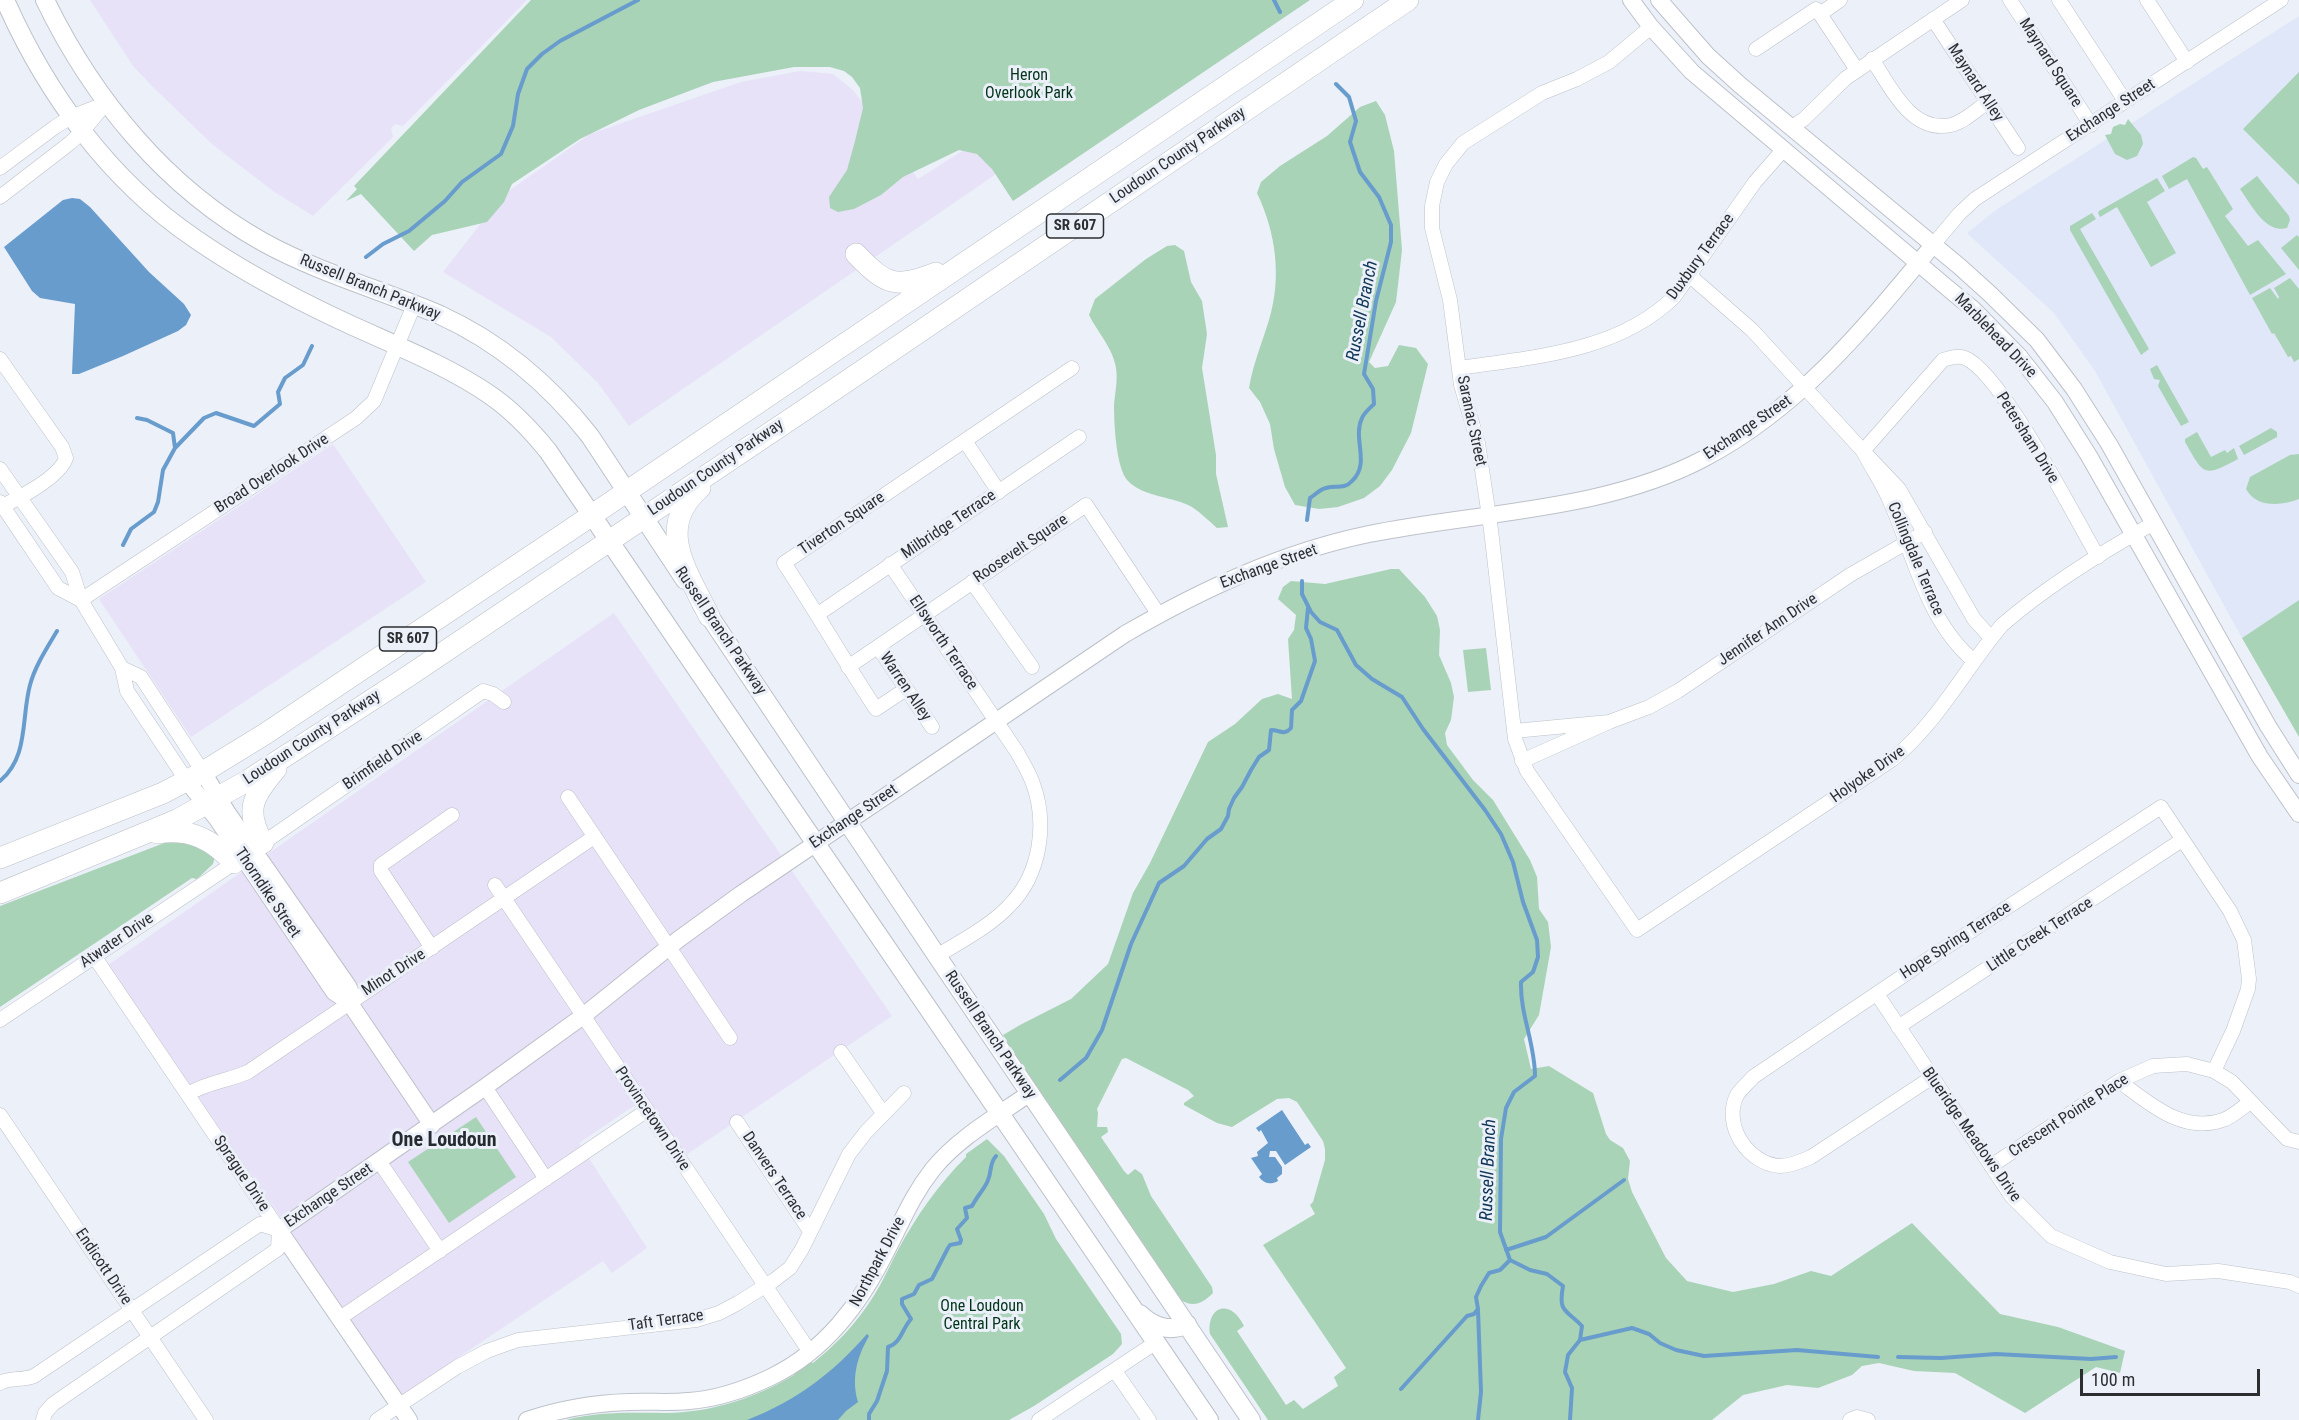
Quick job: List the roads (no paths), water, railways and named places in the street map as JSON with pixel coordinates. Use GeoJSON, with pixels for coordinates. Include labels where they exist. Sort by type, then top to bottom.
{"type":"FeatureCollection","features":[{"type":"Feature","properties":{"kind":"main road"},"geometry":{"type":"LineString","coordinates":[[5,0],[38,65],[71,117],[107,161],[134,189],[192,237],[228,261],[291,297],[472,383],[515,415],[548,451],[1209,1420]]}},
{"type":"Feature","properties":{"kind":"main road","name":"Russell Branch Parkway"},"geometry":{"type":"LineString","coordinates":[[45,0],[81,66],[106,103],[161,164],[198,198],[239,227],[298,260],[440,316],[484,340],[515,360],[541,382],[573,415],[590,436],[1029,1094],[1251,1420]]}},
{"type":"Feature","properties":{"kind":"main road","name":"Loudoun County Parkway"},"geometry":{"type":"LineString","coordinates":[[0,858],[142,802],[195,777],[265,734],[592,516],[1353,0]]}},
{"type":"Feature","properties":{"kind":"main road","name":"Loudoun County Parkway"},"geometry":{"type":"LineString","coordinates":[[0,893],[177,820],[288,755],[742,452],[1408,0]]}},
{"type":"Feature","properties":{"kind":"main road"},"geometry":{"type":"LineString","coordinates":[[856,254],[874,273],[891,282],[913,282],[962,264]]}},
{"type":"Feature","properties":{"kind":"main road"},"geometry":{"type":"LineString","coordinates":[[709,616],[680,555],[676,542],[676,524],[688,499],[742,452]]}},
{"type":"Feature","properties":{"kind":"main road"},"geometry":{"type":"LineString","coordinates":[[263,843],[253,822],[254,799],[288,755]]}},
{"type":"Feature","properties":{"kind":"main road"},"geometry":{"type":"LineString","coordinates":[[139,837],[161,832],[198,834],[212,842],[234,863]]}},
{"type":"Feature","properties":{"kind":"main road"},"geometry":{"type":"LineString","coordinates":[[1129,1305],[1150,1324],[1179,1328],[1187,1324]]}},
{"type":"Feature","properties":{"kind":"street","name":"Marblehead Drive"},"geometry":{"type":"LineString","coordinates":[[1630,0],[1692,72],[1974,310],[2019,356],[2077,437],[2260,757],[2299,814]]}},
{"type":"Feature","properties":{"kind":"street","name":"Marblehead Drive"},"geometry":{"type":"LineString","coordinates":[[1659,0],[1708,56],[1989,293],[2037,340],[2097,425],[2268,726],[2299,775]]}},
{"type":"Feature","properties":{"kind":"street"},"geometry":{"type":"LineString","coordinates":[[1756,49],[1815,8],[1840,0]]}},
{"type":"Feature","properties":{"kind":"street"},"geometry":{"type":"LineString","coordinates":[[1741,115],[1762,125],[1777,128],[1792,127],[1804,119],[1840,83],[1857,70],[1962,0]]}},
{"type":"Feature","properties":{"kind":"street","name":"Maynard Square"},"geometry":{"type":"LineString","coordinates":[[2010,0],[2091,125]]}},
{"type":"Feature","properties":{"kind":"street"},"geometry":{"type":"LineString","coordinates":[[2059,0],[2125,101]]}},
{"type":"Feature","properties":{"kind":"street"},"geometry":{"type":"LineString","coordinates":[[2147,0],[2187,62]]}},
{"type":"Feature","properties":{"kind":"street","name":"Exchange Street"},"geometry":{"type":"LineString","coordinates":[[279,1230],[485,1087],[583,1016],[669,947],[816,842],[1101,650],[1159,615],[1241,575],[1300,554],[1366,535],[1581,500],[1623,490],[1703,459],[1744,435],[1804,389],[1847,346],[1959,213],[1975,199],[2282,0]]}},
{"type":"Feature","properties":{"kind":"street"},"geometry":{"type":"LineString","coordinates":[[1815,8],[1857,70]]}},
{"type":"Feature","properties":{"kind":"street","name":"Maynard Alley"},"geometry":{"type":"LineString","coordinates":[[1933,19],[2018,148]]}},
{"type":"Feature","properties":{"kind":"street","name":"Saranac Street"},"geometry":{"type":"LineString","coordinates":[[1637,930],[1540,791],[1522,761],[1514,731],[1478,443],[1461,385],[1450,300],[1432,228],[1432,206],[1437,182],[1446,164],[1463,143],[1542,93],[1577,79],[1609,62],[1651,27]]}},
{"type":"Feature","properties":{"kind":"street"},"geometry":{"type":"LineString","coordinates":[[1872,59],[1910,114],[1924,121],[1943,126],[1953,124],[1988,102]]}},
{"type":"Feature","properties":{"kind":"street"},"geometry":{"type":"LineString","coordinates":[[0,168],[71,117],[106,103]]}},
{"type":"Feature","properties":{"kind":"street"},"geometry":{"type":"LineString","coordinates":[[0,197],[82,132],[106,103]]}},
{"type":"Feature","properties":{"kind":"street","name":"Duxbury Terrace"},"geometry":{"type":"LineString","coordinates":[[1459,368],[1569,351],[1647,319],[1674,297],[1755,182],[1783,150]]}},
{"type":"Feature","properties":{"kind":"street","name":"Collingdale Terrace"},"geometry":{"type":"LineString","coordinates":[[1689,275],[1752,330],[1804,389],[1899,489],[1974,619],[1991,638]]}},
{"type":"Feature","properties":{"kind":"street","name":"Broad Overlook Drive"},"geometry":{"type":"LineString","coordinates":[[81,600],[356,418],[374,401],[395,346],[414,306]]}},
{"type":"Feature","properties":{"kind":"street","name":"Petersham Drive"},"geometry":{"type":"LineString","coordinates":[[1863,451],[1935,367],[1949,358],[1964,358],[1988,377],[2013,410],[2098,557]]}},
{"type":"Feature","properties":{"kind":"street"},"geometry":{"type":"LineString","coordinates":[[0,359],[66,453],[59,469],[20,497],[1,505],[58,588],[81,600]]}},
{"type":"Feature","properties":{"kind":"street","name":"Tiverton Square"},"geometry":{"type":"LineString","coordinates":[[906,689],[876,709],[848,667],[818,614],[783,563],[1072,368]]}},
{"type":"Feature","properties":{"kind":"street","name":"Milbridge Terrace"},"geometry":{"type":"LineString","coordinates":[[818,614],[1079,436]]}},
{"type":"Feature","properties":{"kind":"street"},"geometry":{"type":"LineString","coordinates":[[965,441],[999,492]]}},
{"type":"Feature","properties":{"kind":"street","name":"Collingdale Terrace"},"geometry":{"type":"LineString","coordinates":[[1863,451],[1889,498],[1931,604],[1954,643],[1974,661]]}},
{"type":"Feature","properties":{"kind":"street"},"geometry":{"type":"LineString","coordinates":[[0,469],[72,572],[81,600],[122,668],[127,691],[195,777]]}},
{"type":"Feature","properties":{"kind":"street","name":"Roosevelt Square"},"geometry":{"type":"LineString","coordinates":[[848,667],[1086,506],[1159,615]]}},
{"type":"Feature","properties":{"kind":"street","name":"Holyoke Drive"},"geometry":{"type":"LineString","coordinates":[[1637,930],[1893,759],[1927,726],[1991,638],[2016,612],[2154,523]]}},
{"type":"Feature","properties":{"kind":"street","name":"Jennifer Ann Drive"},"geometry":{"type":"LineString","coordinates":[[1522,761],[1609,722],[1650,707],[1678,691],[1850,574],[1925,532]]}},
{"type":"Feature","properties":{"kind":"street","name":"Ellsworth Terrace"},"geometry":{"type":"LineString","coordinates":[[890,564],[996,721],[1027,771],[1038,801],[1040,827],[1036,862],[1029,880],[1009,906],[991,921],[937,956]]}},
{"type":"Feature","properties":{"kind":"street"},"geometry":{"type":"LineString","coordinates":[[972,582],[1032,668]]}},
{"type":"Feature","properties":{"kind":"street","name":"Warren Alley"},"geometry":{"type":"LineString","coordinates":[[878,647],[932,727]]}},
{"type":"Feature","properties":{"kind":"street"},"geometry":{"type":"LineString","coordinates":[[122,668],[141,677],[195,777]]}},
{"type":"Feature","properties":{"kind":"street","name":"Brimfield Drive"},"geometry":{"type":"LineString","coordinates":[[263,843],[483,692],[493,694],[504,702]]}},
{"type":"Feature","properties":{"kind":"street","name":"Jennifer Ann Drive"},"geometry":{"type":"LineString","coordinates":[[1514,731],[1609,722]]}},
{"type":"Feature","properties":{"kind":"street","name":"Thorndike Street"},"geometry":{"type":"LineString","coordinates":[[195,777],[286,909],[348,986],[349,1002],[432,1125]]}},
{"type":"Feature","properties":{"kind":"street"},"geometry":{"type":"LineString","coordinates":[[568,797],[730,1038]]}},
{"type":"Feature","properties":{"kind":"street","name":"Hope Spring Terrace"},"geometry":{"type":"LineString","coordinates":[[1931,1078],[1800,1162],[1780,1166],[1752,1155],[1743,1146],[1735,1125],[1734,1107],[1737,1095],[1753,1077],[2161,807],[2230,911],[2244,940],[2248,989],[2233,1031],[2214,1071]]}},
{"type":"Feature","properties":{"kind":"street"},"geometry":{"type":"LineString","coordinates":[[432,948],[381,871],[381,865],[452,815]]}},
{"type":"Feature","properties":{"kind":"street","name":"Minot Drive"},"geometry":{"type":"LineString","coordinates":[[188,1094],[201,1086],[235,1078],[248,1072],[594,837]]}},
{"type":"Feature","properties":{"kind":"street","name":"Little Creek Terrace"},"geometry":{"type":"LineString","coordinates":[[1898,1028],[2182,840]]}},
{"type":"Feature","properties":{"kind":"street"},"geometry":{"type":"LineString","coordinates":[[263,843],[274,861],[286,909]]}},
{"type":"Feature","properties":{"kind":"street"},"geometry":{"type":"LineString","coordinates":[[234,863],[286,909]]}},
{"type":"Feature","properties":{"kind":"street","name":"Atwater Drive"},"geometry":{"type":"LineString","coordinates":[[0,1020],[234,863]]}},
{"type":"Feature","properties":{"kind":"street","name":"Provincetown Drive"},"geometry":{"type":"LineString","coordinates":[[495,885],[810,1352]]}},
{"type":"Feature","properties":{"kind":"street","name":"Sprague Drive"},"geometry":{"type":"LineString","coordinates":[[94,956],[409,1420]]}},
{"type":"Feature","properties":{"kind":"street","name":"Blueridge Meadows Drive"},"geometry":{"type":"LineString","coordinates":[[1877,994],[2012,1197],[2051,1236],[2110,1262],[2166,1274],[2218,1271],[2290,1282],[2299,1286]]}},
{"type":"Feature","properties":{"kind":"street"},"geometry":{"type":"LineString","coordinates":[[841,1052],[883,1113]]}},
{"type":"Feature","properties":{"kind":"street","name":"Crescent Pointe Place"},"geometry":{"type":"LineString","coordinates":[[1991,1166],[2119,1081],[2153,1065],[2187,1064],[2214,1071],[2232,1082],[2287,1139],[2299,1142]]}},
{"type":"Feature","properties":{"kind":"street"},"geometry":{"type":"LineString","coordinates":[[2119,1081],[2161,1112],[2188,1123],[2223,1120],[2250,1102]]}},
{"type":"Feature","properties":{"kind":"street"},"geometry":{"type":"LineString","coordinates":[[485,1087],[546,1179]]}},
{"type":"Feature","properties":{"kind":"street","name":"Taft Terrace"},"geometry":{"type":"LineString","coordinates":[[377,1420],[457,1367],[487,1351],[518,1340],[696,1320],[719,1313],[764,1286],[790,1268],[802,1249],[849,1154],[883,1113],[904,1093]]}},
{"type":"Feature","properties":{"kind":"street","name":"Northpark Drive"},"geometry":{"type":"LineString","coordinates":[[527,1420],[589,1405],[689,1401],[752,1386],[774,1376],[810,1352],[842,1323],[852,1310],[886,1252],[906,1209],[934,1167],[956,1146],[1029,1094]]}},
{"type":"Feature","properties":{"kind":"street"},"geometry":{"type":"LineString","coordinates":[[339,1318],[646,1112]]}},
{"type":"Feature","properties":{"kind":"street","name":"Endicott Drive"},"geometry":{"type":"LineString","coordinates":[[0,1115],[206,1420]]}},
{"type":"Feature","properties":{"kind":"street","name":"Danvers Terrace"},"geometry":{"type":"LineString","coordinates":[[737,1122],[810,1231]]}},
{"type":"Feature","properties":{"kind":"street"},"geometry":{"type":"LineString","coordinates":[[379,1161],[440,1251]]}},
{"type":"Feature","properties":{"kind":"street","name":"Exchange Street"},"geometry":{"type":"LineString","coordinates":[[0,1383],[10,1379],[25,1380],[34,1376],[260,1224],[279,1230]]}},
{"type":"Feature","properties":{"kind":"street","name":"Exchange Street"},"geometry":{"type":"LineString","coordinates":[[43,1420],[45,1413],[53,1404],[278,1250],[279,1230]]}},
{"type":"Feature","properties":{"kind":"street"},"geometry":{"type":"LineString","coordinates":[[1039,1420],[1155,1343]]}},
{"type":"Feature","properties":{"kind":"street"},"geometry":{"type":"LineString","coordinates":[[1115,1371],[1149,1420]]}},
{"type":"Feature","properties":{"kind":"street"},"geometry":{"type":"LineString","coordinates":[[1850,1420],[1857,1418],[1868,1420]]}},
{"type":"Feature","properties":{"kind":"water"},"geometry":{"type":"Polygon","coordinates":[[[80,199],[90,207],[149,272],[184,304],[191,315],[186,325],[178,331],[79,374],[72,374],[75,304],[40,298],[32,291],[4,247],[63,200],[80,199]]]}},
{"type":"Feature","properties":{"kind":"water"},"geometry":{"type":"Polygon","coordinates":[[[1282,1110],[1305,1145],[1308,1143],[1311,1147],[1285,1165],[1276,1151],[1270,1151],[1269,1157],[1275,1157],[1282,1167],[1282,1174],[1277,1178],[1278,1181],[1268,1183],[1259,1177],[1262,1174],[1251,1158],[1258,1156],[1257,1152],[1268,1143],[1261,1130],[1259,1132],[1256,1128],[1282,1110]]]}},
{"type":"Feature","properties":{"kind":"water"},"geometry":{"type":"Polygon","coordinates":[[[867,1334],[869,1336],[856,1368],[855,1385],[858,1402],[838,1420],[747,1420],[798,1395],[841,1361],[867,1334]]]}},
{"type":"Feature","properties":{"kind":"waterway"},"geometry":{"type":"LineString","coordinates":[[366,257],[383,244],[409,231],[445,201],[462,182],[501,154],[513,126],[518,94],[527,69],[542,54],[560,41],[638,0]]}},
{"type":"Feature","properties":{"kind":"waterway","name":"Russell Branch"},"geometry":{"type":"LineString","coordinates":[[1274,0],[1280,12]]}},
{"type":"Feature","properties":{"kind":"waterway","name":"Russell Branch"},"geometry":{"type":"LineString","coordinates":[[1307,520],[1310,498],[1324,489],[1349,484],[1360,467],[1359,426],[1363,416],[1374,404],[1373,389],[1364,374],[1376,301],[1391,242],[1391,225],[1379,197],[1360,172],[1350,142],[1356,121],[1349,97],[1336,84]]}},
{"type":"Feature","properties":{"kind":"waterway"},"geometry":{"type":"LineString","coordinates":[[123,545],[131,529],[154,512],[158,502],[163,470],[175,448],[204,418],[216,413],[254,426],[280,404],[278,392],[285,378],[303,365],[312,346]]}},
{"type":"Feature","properties":{"kind":"waterway"},"geometry":{"type":"LineString","coordinates":[[137,418],[147,420],[173,433],[175,448]]}},
{"type":"Feature","properties":{"kind":"waterway","name":"Russell Branch"},"geometry":{"type":"LineString","coordinates":[[1302,581],[1302,594],[1311,612],[1320,622],[1337,630],[1356,665],[1372,679],[1402,697],[1423,729],[1485,810],[1501,834],[1513,862],[1523,902],[1537,940],[1538,957],[1533,972],[1521,982],[1535,1076],[1514,1092],[1506,1108],[1501,1139],[1500,1232],[1510,1260],[1530,1270],[1547,1274],[1563,1286],[1563,1306],[1582,1326],[1580,1340],[1568,1355],[1565,1372],[1572,1388],[1570,1420]]}},
{"type":"Feature","properties":{"kind":"waterway"},"geometry":{"type":"LineString","coordinates":[[1060,1080],[1086,1058],[1102,1030],[1131,944],[1159,883],[1184,866],[1207,839],[1221,829],[1234,798],[1251,770],[1259,757],[1269,750],[1271,730],[1284,732],[1291,728],[1292,710],[1301,701],[1315,661],[1311,639],[1306,628],[1308,608]]}},
{"type":"Feature","properties":{"kind":"waterway"},"geometry":{"type":"LineString","coordinates":[[0,781],[16,761],[32,678],[57,631]]}},
{"type":"Feature","properties":{"kind":"waterway"},"geometry":{"type":"LineString","coordinates":[[869,1420],[869,1414],[877,1401],[887,1371],[888,1347],[899,1339],[911,1319],[902,1304],[902,1299],[914,1294],[919,1285],[932,1279],[950,1245],[960,1243],[957,1229],[967,1218],[965,1208],[972,1206],[985,1186],[996,1156]]}},
{"type":"Feature","properties":{"kind":"waterway"},"geometry":{"type":"LineString","coordinates":[[1506,1250],[1546,1237],[1624,1180]]}},
{"type":"Feature","properties":{"kind":"waterway"},"geometry":{"type":"LineString","coordinates":[[1401,1389],[1467,1316],[1474,1314],[1478,1309],[1476,1297],[1489,1273],[1500,1270],[1510,1260]]}},
{"type":"Feature","properties":{"kind":"waterway"},"geometry":{"type":"LineString","coordinates":[[1478,1310],[1481,1392],[1478,1420]]}},
{"type":"Feature","properties":{"kind":"waterway"},"geometry":{"type":"LineString","coordinates":[[1580,1340],[1632,1328],[1649,1334],[1660,1343],[1676,1350],[1704,1356],[1797,1350],[1878,1357]]}},
{"type":"Feature","properties":{"kind":"waterway"},"geometry":{"type":"LineString","coordinates":[[1898,1357],[1941,1358],[1996,1354],[2091,1359],[2116,1357]]}},
{"type":"Feature","properties":{"kind":"district","name":"One Loudoun"},"geometry":{"type":"Point","coordinates":[444,1141]}},
{"type":"Feature","properties":{"kind":"park label","name":"Heron Overlook Park"},"geometry":{"type":"Point","coordinates":[1029,85]}},
{"type":"Feature","properties":{"kind":"park label","name":"One Loudoun Central Park"},"geometry":{"type":"Point","coordinates":[982,1316]}}]}
